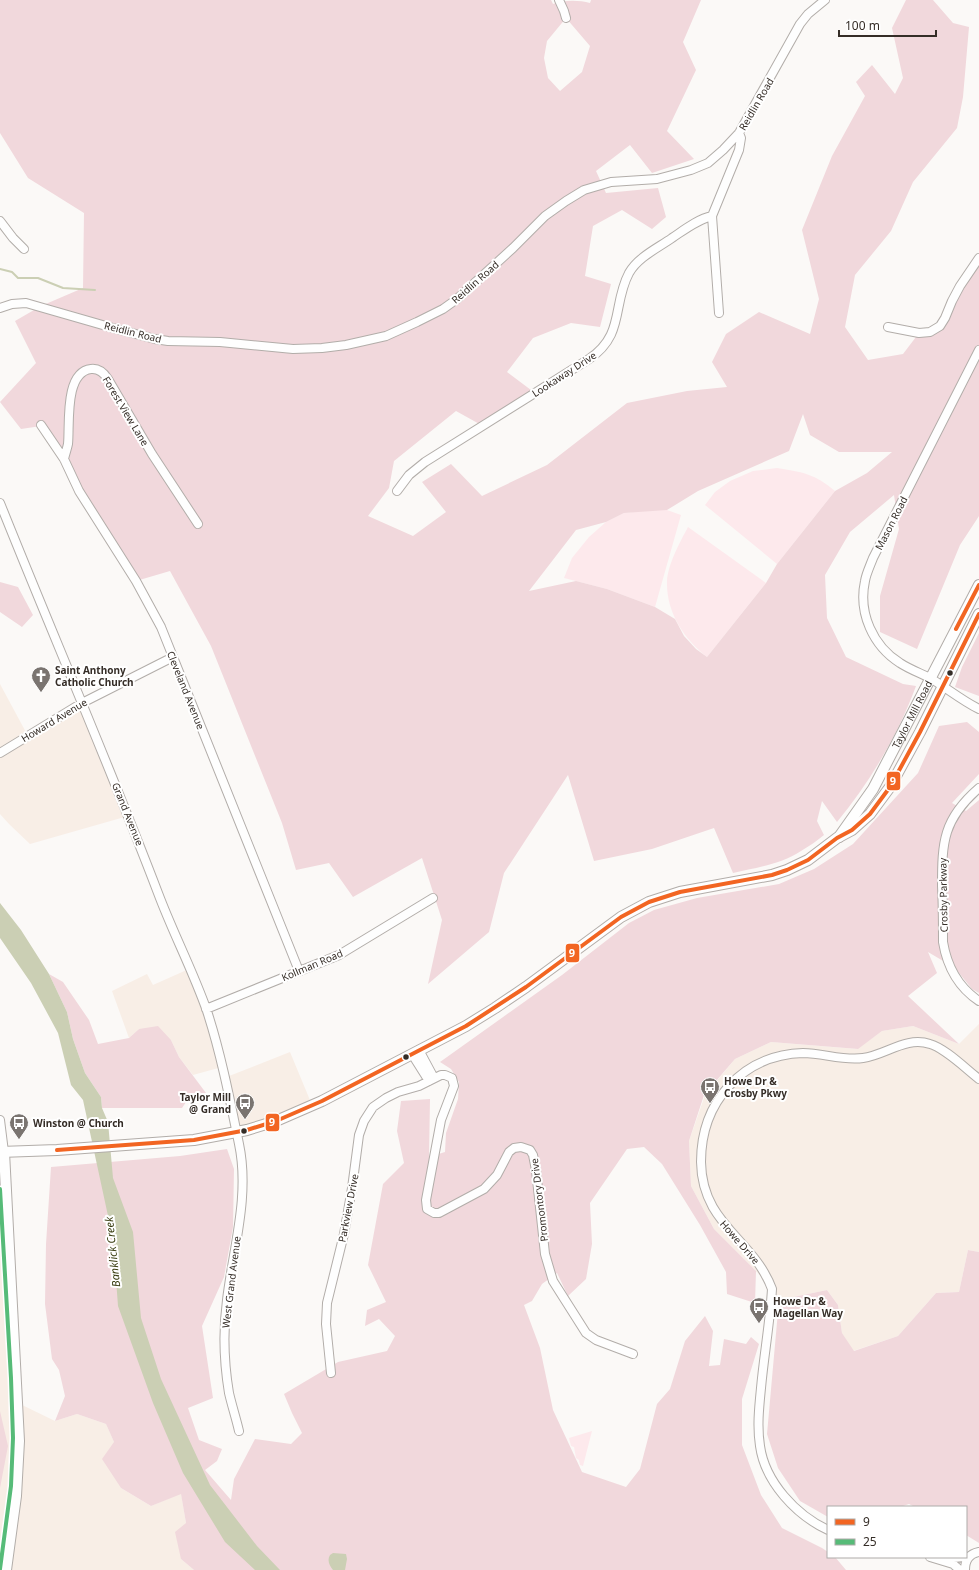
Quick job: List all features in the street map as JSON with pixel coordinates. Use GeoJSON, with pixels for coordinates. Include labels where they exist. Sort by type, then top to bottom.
{"type":"FeatureCollection","features":[{"type":"Feature","properties":{"kind":"main road","name":"Taylor Mill Road"},"geometry":{"type":"LineString","coordinates":[[837,838],[874,789],[979,585]]}},
{"type":"Feature","properties":{"kind":"main road","name":"Taylor Mill Road"},"geometry":{"type":"LineString","coordinates":[[2,1152],[57,1150],[194,1140],[247,1130],[293,1114],[352,1086],[466,1026],[495,1008],[621,917],[649,902],[680,892],[756,879],[787,870],[808,860],[837,838],[852,830],[870,814],[890,787],[920,732],[979,614]]}},
{"type":"Feature","properties":{"kind":"main road"},"geometry":{"type":"LineString","coordinates":[[2,1152],[20,1441],[16,1496],[6,1570]]}},
{"type":"Feature","properties":{"kind":"street"},"geometry":{"type":"LineString","coordinates":[[559,0],[566,18]]}},
{"type":"Feature","properties":{"kind":"street","name":"Reidlin Road"},"geometry":{"type":"LineString","coordinates":[[0,308],[12,304],[26,303],[155,339],[220,342],[294,349],[322,348],[372,340],[418,322],[443,309],[513,248],[545,216],[584,190],[611,182],[657,180],[692,170],[708,163],[724,150],[739,133],[800,24],[808,14],[825,0]]}},
{"type":"Feature","properties":{"kind":"street"},"geometry":{"type":"LineString","coordinates":[[719,313],[712,216],[739,150],[741,138],[739,133]]}},
{"type":"Feature","properties":{"kind":"street","name":"Lookaway Drive"},"geometry":{"type":"LineString","coordinates":[[397,491],[409,475],[425,462],[602,350],[612,335],[629,272],[644,257],[692,225],[712,216]]}},
{"type":"Feature","properties":{"kind":"street"},"geometry":{"type":"LineString","coordinates":[[0,220],[13,238],[24,249]]}},
{"type":"Feature","properties":{"kind":"street"},"geometry":{"type":"LineString","coordinates":[[888,327],[919,333],[930,332],[940,326],[960,286],[979,258]]}},
{"type":"Feature","properties":{"kind":"street","name":"Mason Road"},"geometry":{"type":"LineString","coordinates":[[979,350],[873,558],[865,579],[864,588],[864,609],[868,622],[879,644],[899,662],[931,679],[962,700],[979,709]]}},
{"type":"Feature","properties":{"kind":"street","name":"Forest View Lane"},"geometry":{"type":"LineString","coordinates":[[64,459],[68,445],[70,400],[74,383],[84,371],[95,368],[100,370],[108,379],[152,454],[198,524]]}},
{"type":"Feature","properties":{"kind":"street","name":"Cleveland Avenue"},"geometry":{"type":"LineString","coordinates":[[41,426],[64,459],[79,491],[145,595],[161,627],[299,971]]}},
{"type":"Feature","properties":{"kind":"street","name":"Grand Avenue"},"geometry":{"type":"LineString","coordinates":[[0,503],[206,1009],[216,1040],[236,1132]]}},
{"type":"Feature","properties":{"kind":"street","name":"Howard Avenue"},"geometry":{"type":"LineString","coordinates":[[0,753],[82,703],[173,657]]}},
{"type":"Feature","properties":{"kind":"street","name":"Crosby Parkway"},"geometry":{"type":"LineString","coordinates":[[979,788],[962,804],[955,814],[947,831],[942,854],[943,942],[945,955],[955,976],[966,991],[979,1001]]}},
{"type":"Feature","properties":{"kind":"street","name":"Kollman Road"},"geometry":{"type":"LineString","coordinates":[[206,1009],[339,955],[434,898]]}},
{"type":"Feature","properties":{"kind":"street","name":"Howe Drive"},"geometry":{"type":"LineString","coordinates":[[827,1530],[815,1524],[791,1504],[771,1477],[762,1454],[758,1423],[772,1289],[767,1274],[751,1253],[724,1225],[708,1198],[703,1182],[701,1161],[705,1130],[715,1104],[732,1082],[743,1072],[781,1055],[805,1053],[862,1058],[908,1043],[923,1042],[937,1046],[979,1079]]}},
{"type":"Feature","properties":{"kind":"street"},"geometry":{"type":"LineString","coordinates":[[415,1052],[431,1080]]}},
{"type":"Feature","properties":{"kind":"street","name":"Promontory Drive"},"geometry":{"type":"LineString","coordinates":[[431,1080],[441,1075],[448,1076],[452,1078],[454,1086],[441,1120],[426,1200],[427,1209],[434,1213],[439,1213],[484,1189],[497,1175],[509,1152],[514,1148],[521,1147],[530,1150],[534,1155],[545,1254],[553,1281],[586,1333],[596,1340],[633,1354]]}},
{"type":"Feature","properties":{"kind":"street","name":"Parkview Drive"},"geometry":{"type":"LineString","coordinates":[[331,1373],[326,1324],[327,1303],[344,1234],[360,1135],[364,1121],[368,1112],[381,1101],[398,1092],[419,1086],[431,1080]]}},
{"type":"Feature","properties":{"kind":"street"},"geometry":{"type":"LineString","coordinates":[[0,1120],[2,1152]]}},
{"type":"Feature","properties":{"kind":"street","name":"West Grand Avenue"},"geometry":{"type":"LineString","coordinates":[[236,1132],[239,1144],[243,1184],[227,1302],[225,1331],[229,1392],[239,1431]]}},
{"type":"Feature","properties":{"kind":"street"},"geometry":{"type":"LineString","coordinates":[[967,1556],[979,1552]]}},
{"type":"Feature","properties":{"kind":"street"},"geometry":{"type":"LineString","coordinates":[[934,1558],[953,1564],[960,1570]]}},
{"type":"Feature","properties":{"kind":"street"},"geometry":{"type":"LineString","coordinates":[[941,1560],[954,1558]]}},
{"type":"Feature","properties":{"kind":"street"},"geometry":{"type":"LineString","coordinates":[[965,1570],[966,1558]]}},
{"type":"Feature","properties":{"kind":"shaded area"},"geometry":{"type":"Polygon","coordinates":[[[0,0],[551,0],[553,4],[571,1],[590,3],[591,0],[701,0],[683,42],[696,70],[667,131],[694,159],[652,173],[630,145],[596,171],[606,193],[658,188],[666,217],[652,229],[622,210],[593,226],[585,276],[611,284],[600,327],[571,323],[533,338],[507,372],[535,393],[483,426],[456,411],[394,461],[389,488],[368,516],[413,536],[446,512],[422,482],[451,464],[482,496],[547,465],[627,403],[687,391],[727,387],[712,362],[726,334],[759,312],[810,334],[819,299],[802,230],[832,156],[865,96],[856,82],[872,65],[895,94],[903,78],[892,28],[906,0],[933,0],[953,23],[969,27],[963,97],[957,128],[913,182],[891,231],[855,275],[845,327],[868,360],[903,354],[919,333],[935,329],[979,258],[979,516],[960,545],[917,649],[880,632],[880,596],[899,529],[894,495],[850,532],[825,575],[827,618],[846,657],[903,684],[916,686],[892,740],[861,791],[837,822],[822,801],[817,821],[824,835],[801,851],[785,859],[768,865],[733,873],[714,828],[652,849],[594,861],[568,775],[504,873],[489,932],[428,984],[442,920],[422,858],[353,897],[329,863],[296,870],[282,823],[211,646],[170,571],[136,581],[41,426],[21,429],[0,402],[36,363],[15,321],[41,306],[83,288],[84,213],[28,178],[0,133],[0,0]],[[566,18],[547,41],[544,58],[548,78],[560,91],[582,72],[590,46],[566,18]],[[803,414],[789,451],[698,491],[667,510],[624,513],[606,522],[576,530],[529,591],[576,581],[607,589],[655,607],[675,619],[684,636],[696,649],[707,657],[766,583],[777,564],[835,491],[867,473],[892,452],[839,452],[810,435],[803,414]]]}},
{"type":"Feature","properties":{"kind":"shaded area"},"geometry":{"type":"Polygon","coordinates":[[[777,468],[815,477],[835,491],[777,564],[705,505],[715,492],[730,481],[753,471],[777,468]]]}},
{"type":"Feature","properties":{"kind":"shaded area"},"geometry":{"type":"Polygon","coordinates":[[[667,510],[681,515],[655,607],[607,589],[564,578],[572,558],[589,537],[606,522],[624,513],[667,510]]]}},
{"type":"Feature","properties":{"kind":"shaded area"},"geometry":{"type":"Polygon","coordinates":[[[688,527],[766,583],[707,657],[691,642],[678,624],[673,614],[667,592],[668,574],[675,553],[688,527]]]}},
{"type":"Feature","properties":{"kind":"shaded area"},"geometry":{"type":"Polygon","coordinates":[[[0,582],[18,587],[33,615],[22,627],[0,612],[0,582]]]}},
{"type":"Feature","properties":{"kind":"shaded area"},"geometry":{"type":"Polygon","coordinates":[[[979,633],[979,696],[955,687],[962,667],[979,633]]]}},
{"type":"Feature","properties":{"kind":"shaded area"},"geometry":{"type":"Polygon","coordinates":[[[0,684],[28,736],[82,703],[128,816],[30,844],[9,824],[0,814],[0,684]]]}},
{"type":"Feature","properties":{"kind":"shaded area"},"geometry":{"type":"Polygon","coordinates":[[[967,722],[979,732],[979,774],[952,803],[966,811],[979,800],[979,993],[972,989],[955,968],[928,952],[937,973],[908,996],[959,1044],[913,1026],[882,1031],[858,1049],[771,1042],[735,1059],[704,1095],[689,1141],[691,1186],[714,1229],[756,1271],[755,1303],[727,1294],[726,1272],[700,1225],[662,1164],[644,1147],[627,1149],[590,1203],[592,1244],[586,1279],[568,1296],[557,1273],[542,1284],[532,1301],[524,1305],[540,1348],[553,1410],[582,1472],[626,1487],[640,1469],[657,1404],[670,1389],[685,1341],[705,1316],[713,1331],[709,1366],[720,1365],[724,1339],[746,1344],[751,1337],[759,1344],[742,1399],[742,1445],[761,1495],[782,1528],[822,1548],[827,1551],[827,1558],[836,1558],[846,1570],[194,1570],[181,1559],[175,1532],[186,1523],[181,1494],[151,1506],[121,1488],[102,1459],[114,1442],[106,1424],[77,1414],[55,1421],[65,1396],[59,1370],[52,1359],[45,1304],[46,1244],[51,1167],[180,1156],[227,1149],[234,1169],[233,1227],[224,1277],[202,1326],[213,1398],[188,1408],[199,1440],[222,1449],[217,1461],[205,1470],[231,1500],[234,1479],[255,1439],[291,1444],[302,1433],[284,1394],[338,1362],[387,1351],[395,1336],[379,1319],[365,1326],[367,1310],[386,1302],[368,1265],[383,1184],[404,1163],[397,1131],[401,1101],[430,1099],[429,1157],[445,1152],[446,1133],[458,1099],[459,1082],[451,1069],[440,1062],[562,975],[629,923],[654,910],[697,898],[779,884],[814,869],[853,844],[918,773],[939,726],[967,722]]]}},
{"type":"Feature","properties":{"kind":"shaded area"},"geometry":{"type":"Polygon","coordinates":[[[0,903],[21,930],[49,974],[67,1012],[73,1039],[85,1073],[101,1097],[102,1108],[108,1122],[113,1178],[133,1232],[141,1318],[161,1379],[210,1485],[257,1546],[280,1570],[255,1570],[225,1542],[183,1473],[153,1403],[118,1306],[113,1239],[83,1100],[71,1085],[58,1033],[31,983],[0,938],[0,903]]]}},
{"type":"Feature","properties":{"kind":"shaded area"},"geometry":{"type":"Polygon","coordinates":[[[189,969],[222,1067],[193,1075],[179,1057],[171,1040],[139,1029],[129,1038],[112,991],[147,974],[153,985],[189,969]]]}},
{"type":"Feature","properties":{"kind":"shaded area"},"geometry":{"type":"Polygon","coordinates":[[[49,974],[63,982],[89,1020],[98,1044],[129,1038],[139,1029],[158,1026],[171,1040],[179,1057],[206,1093],[190,1096],[182,1108],[102,1108],[101,1097],[85,1073],[73,1039],[67,1012],[49,974]]]}},
{"type":"Feature","properties":{"kind":"shaded area"},"geometry":{"type":"Polygon","coordinates":[[[979,1024],[979,1252],[968,1250],[959,1292],[936,1293],[898,1336],[853,1351],[842,1333],[838,1305],[827,1290],[779,1300],[772,1289],[756,1271],[714,1229],[691,1186],[689,1141],[705,1095],[735,1059],[771,1042],[857,1049],[882,1031],[913,1026],[959,1044],[979,1024]]]}},
{"type":"Feature","properties":{"kind":"shaded area"},"geometry":{"type":"Polygon","coordinates":[[[290,1052],[312,1105],[236,1132],[224,1078],[290,1052]]]}},
{"type":"Feature","properties":{"kind":"shaded area"},"geometry":{"type":"Polygon","coordinates":[[[0,1152],[18,1403],[55,1421],[77,1414],[106,1424],[114,1442],[121,1488],[151,1506],[181,1493],[186,1523],[181,1559],[194,1570],[0,1570],[0,1152]]]}},
{"type":"Feature","properties":{"kind":"shaded area"},"geometry":{"type":"Polygon","coordinates":[[[968,1250],[979,1252],[979,1543],[967,1536],[967,1506],[913,1506],[909,1504],[903,1506],[827,1506],[827,1516],[800,1501],[778,1468],[767,1434],[779,1300],[827,1290],[838,1305],[842,1333],[854,1351],[898,1336],[936,1293],[959,1292],[968,1250]]]}},
{"type":"Feature","properties":{"kind":"shaded area"},"geometry":{"type":"Polygon","coordinates":[[[0,1411],[8,1446],[0,1488],[0,1411]]]}},
{"type":"Feature","properties":{"kind":"shaded area"},"geometry":{"type":"Polygon","coordinates":[[[592,1431],[583,1466],[580,1465],[579,1460],[576,1458],[574,1447],[571,1446],[569,1438],[592,1431]]]}},
{"type":"Feature","properties":{"kind":"shaded area"},"geometry":{"type":"Polygon","coordinates":[[[333,1553],[346,1554],[347,1559],[345,1570],[333,1570],[329,1559],[330,1555],[333,1553]]]}},
{"type":"Feature","properties":{"kind":"waterway"},"geometry":{"type":"LineString","coordinates":[[0,269],[12,272],[18,278],[38,278],[63,288],[95,290]]}},
{"type":"Feature","properties":{"kind":"transit line","name":"9"},"geometry":{"type":"LineString","coordinates":[[956,629],[979,585]]}},
{"type":"Feature","properties":{"kind":"transit line","name":"9"},"geometry":{"type":"LineString","coordinates":[[57,1150],[194,1140],[247,1130],[276,1121],[322,1101],[466,1026],[526,987],[621,917],[649,902],[680,892],[772,875],[808,860],[837,838],[852,830],[870,814],[890,787],[920,732],[979,614]]}},
{"type":"Feature","properties":{"kind":"transit line","name":"25"},"geometry":{"type":"LineString","coordinates":[[0,1189],[13,1438],[11,1486],[0,1569]]}},
{"type":"Feature","properties":{"kind":"place","name":"Saint Anthony Catholic Church"},"geometry":{"type":"Point","coordinates":[41,693]}},
{"type":"Feature","properties":{"kind":"place","name":"Howe Dr & Crosby Pkwy"},"geometry":{"type":"Point","coordinates":[710,1104]}},
{"type":"Feature","properties":{"kind":"place","name":"Taylor Mill @ Grand"},"geometry":{"type":"Point","coordinates":[245,1120]}},
{"type":"Feature","properties":{"kind":"place","name":"Winston @ Church"},"geometry":{"type":"Point","coordinates":[19,1140]}},
{"type":"Feature","properties":{"kind":"place","name":"Howe Dr & Magellan Way"},"geometry":{"type":"Point","coordinates":[759,1324]}},
{"type":"Feature","properties":{"kind":"water label","name":"Banklick Creek"},"geometry":{"type":"Point","coordinates":[112,1252]}}]}
